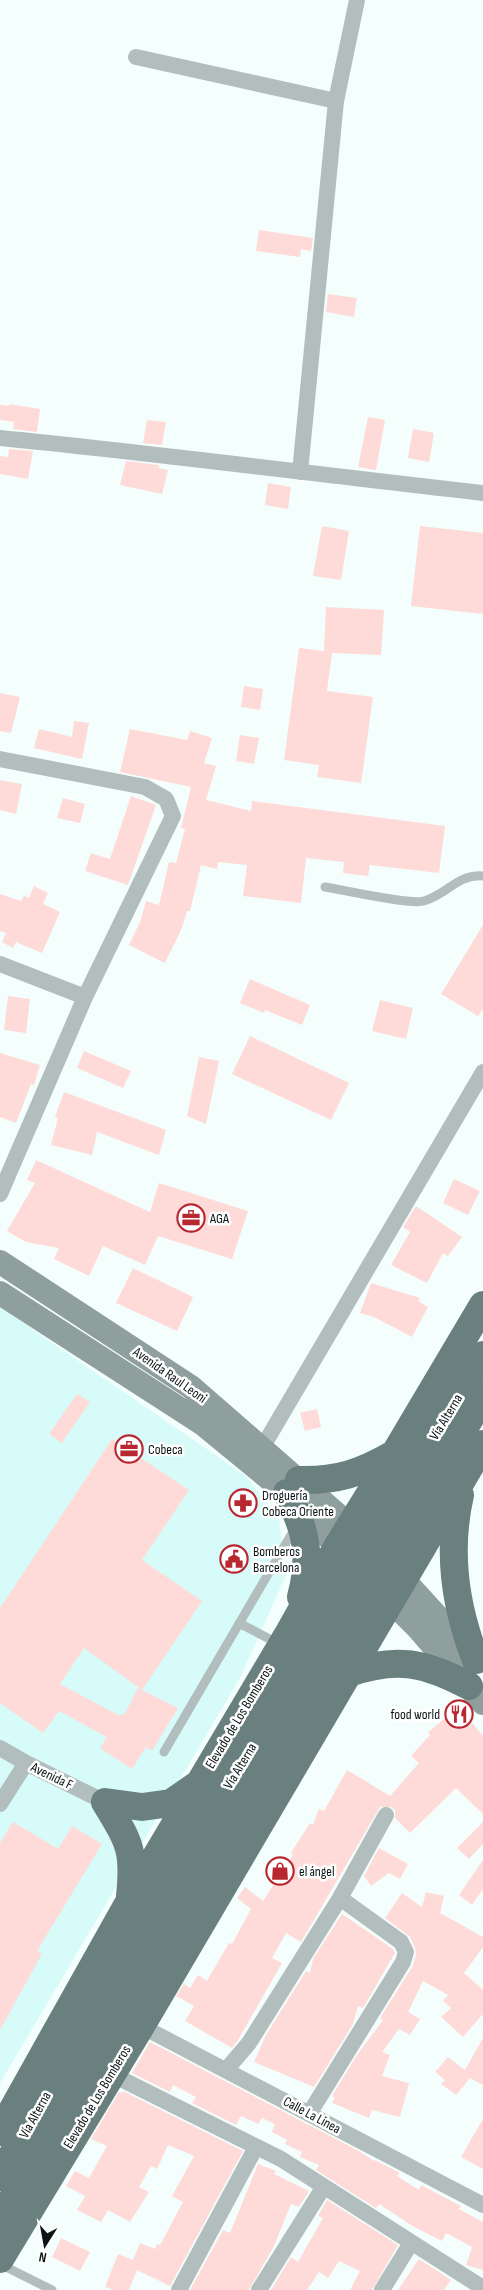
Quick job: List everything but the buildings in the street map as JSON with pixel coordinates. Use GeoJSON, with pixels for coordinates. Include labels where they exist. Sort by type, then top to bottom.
{"type":"FeatureCollection","features":[{"type":"Feature","properties":{"kind":"highway","name":"Elevado de Los Bomberos"},"geometry":{"type":"LineString","coordinates":[[333,1629],[416,1465],[483,1305]]}},
{"type":"Feature","properties":{"kind":"highway","name":"Vía Alterna"},"geometry":{"type":"LineString","coordinates":[[416,1465],[483,1356]]}},
{"type":"Feature","properties":{"kind":"highway","name":"Elevado de Los Bomberos"},"geometry":{"type":"LineString","coordinates":[[0,2132],[129,1902],[284,1641],[344,1535],[483,1397]]}},
{"type":"Feature","properties":{"kind":"highway","name":"Elevado de Los Bomberos"},"geometry":{"type":"LineString","coordinates":[[0,2259],[110,2074],[141,2026],[483,1444]]}},
{"type":"Feature","properties":{"kind":"highway"},"geometry":{"type":"LineString","coordinates":[[284,1641],[298,1606],[306,1578],[307,1548],[293,1486],[335,1479],[369,1468],[416,1465]]}},
{"type":"Feature","properties":{"kind":"highway"},"geometry":{"type":"LineString","coordinates":[[349,1673],[368,1666],[408,1663],[478,1679],[458,1603],[453,1559],[456,1515],[465,1475]]}},
{"type":"Feature","properties":{"kind":"highway","name":"Vía Alterna"},"geometry":{"type":"LineString","coordinates":[[0,2177],[59,2072],[333,1629]]}},
{"type":"Feature","properties":{"kind":"highway","name":"Vía Alterna"},"geometry":{"type":"LineString","coordinates":[[0,2221],[333,1629]]}},
{"type":"Feature","properties":{"kind":"highway"},"geometry":{"type":"LineString","coordinates":[[105,1802],[142,1807],[172,1803],[198,1784]]}},
{"type":"Feature","properties":{"kind":"highway"},"geometry":{"type":"LineString","coordinates":[[105,1802],[128,1841],[133,1866],[129,1902]]}},
{"type":"Feature","properties":{"kind":"main road","name":"Avenida Raul Leoni"},"geometry":{"type":"LineString","coordinates":[[0,1262],[191,1387],[262,1448],[293,1486],[398,1590],[478,1679]]}},
{"type":"Feature","properties":{"kind":"main road","name":"Avenida Raul Leoni"},"geometry":{"type":"LineString","coordinates":[[0,1293],[202,1424],[293,1486]]}},
{"type":"Feature","properties":{"kind":"street"},"geometry":{"type":"LineString","coordinates":[[300,472],[336,101],[357,0]]}},
{"type":"Feature","properties":{"kind":"street"},"geometry":{"type":"LineString","coordinates":[[136,57],[336,101]]}},
{"type":"Feature","properties":{"kind":"street"},"geometry":{"type":"LineString","coordinates":[[0,438],[193,458],[483,493]]}},
{"type":"Feature","properties":{"kind":"street"},"geometry":{"type":"LineString","coordinates":[[0,760],[145,787],[166,799],[173,816],[85,997],[0,1194]]}},
{"type":"Feature","properties":{"kind":"street"},"geometry":{"type":"LineString","coordinates":[[0,964],[85,997]]}},
{"type":"Feature","properties":{"kind":"street"},"geometry":{"type":"LineString","coordinates":[[262,1448],[483,1072]]}},
{"type":"Feature","properties":{"kind":"street","name":"Avenida F"},"geometry":{"type":"LineString","coordinates":[[0,1748],[105,1802]]}},
{"type":"Feature","properties":{"kind":"street"},"geometry":{"type":"LineString","coordinates":[[0,1804],[26,1763]]}},
{"type":"Feature","properties":{"kind":"street"},"geometry":{"type":"LineString","coordinates":[[226,2070],[249,2043],[340,1898],[386,1814]]}},
{"type":"Feature","properties":{"kind":"street"},"geometry":{"type":"LineString","coordinates":[[309,2114],[403,1962],[406,1952],[402,1942],[340,1898]]}},
{"type":"Feature","properties":{"kind":"street","name":"Calle La Línea"},"geometry":{"type":"LineString","coordinates":[[141,2026],[483,2205]]}},
{"type":"Feature","properties":{"kind":"street"},"geometry":{"type":"LineString","coordinates":[[110,2074],[280,2159],[483,2288]]}},
{"type":"Feature","properties":{"kind":"street"},"geometry":{"type":"LineString","coordinates":[[178,2290],[256,2146]]}},
{"type":"Feature","properties":{"kind":"street"},"geometry":{"type":"LineString","coordinates":[[259,2290],[323,2188]]}},
{"type":"Feature","properties":{"kind":"street"},"geometry":{"type":"LineString","coordinates":[[382,2290],[411,2243]]}},
{"type":"Feature","properties":{"kind":"lane"},"geometry":{"type":"LineString","coordinates":[[325,888],[423,902],[441,894],[462,878],[483,876]]}},
{"type":"Feature","properties":{"kind":"lane"},"geometry":{"type":"LineString","coordinates":[[164,1752],[301,1520]]}},
{"type":"Feature","properties":{"kind":"lane"},"geometry":{"type":"LineString","coordinates":[[239,1624],[284,1641]]}},
{"type":"Feature","properties":{"kind":"lane"},"geometry":{"type":"LineString","coordinates":[[0,2264],[52,2290]]}},
{"type":"Feature","properties":{"kind":"shaded area"},"geometry":{"type":"Polygon","coordinates":[[[0,1307],[246,1476],[279,1519],[286,1575],[240,1678],[0,2083],[0,1307]]]}},
{"type":"Feature","properties":{"kind":"place","name":"AGA"},"geometry":{"type":"Point","coordinates":[191,1218]}},
{"type":"Feature","properties":{"kind":"place","name":"Cobeca"},"geometry":{"type":"Point","coordinates":[129,1449]}},
{"type":"Feature","properties":{"kind":"place","name":"Droguería Cobeca Oriente"},"geometry":{"type":"Point","coordinates":[243,1503]}},
{"type":"Feature","properties":{"kind":"place","name":"Bomberos Barcelona"},"geometry":{"type":"Point","coordinates":[234,1559]}},
{"type":"Feature","properties":{"kind":"place","name":"food world"},"geometry":{"type":"Point","coordinates":[459,1714]}},
{"type":"Feature","properties":{"kind":"place","name":"el ángel"},"geometry":{"type":"Point","coordinates":[280,1871]}}]}
